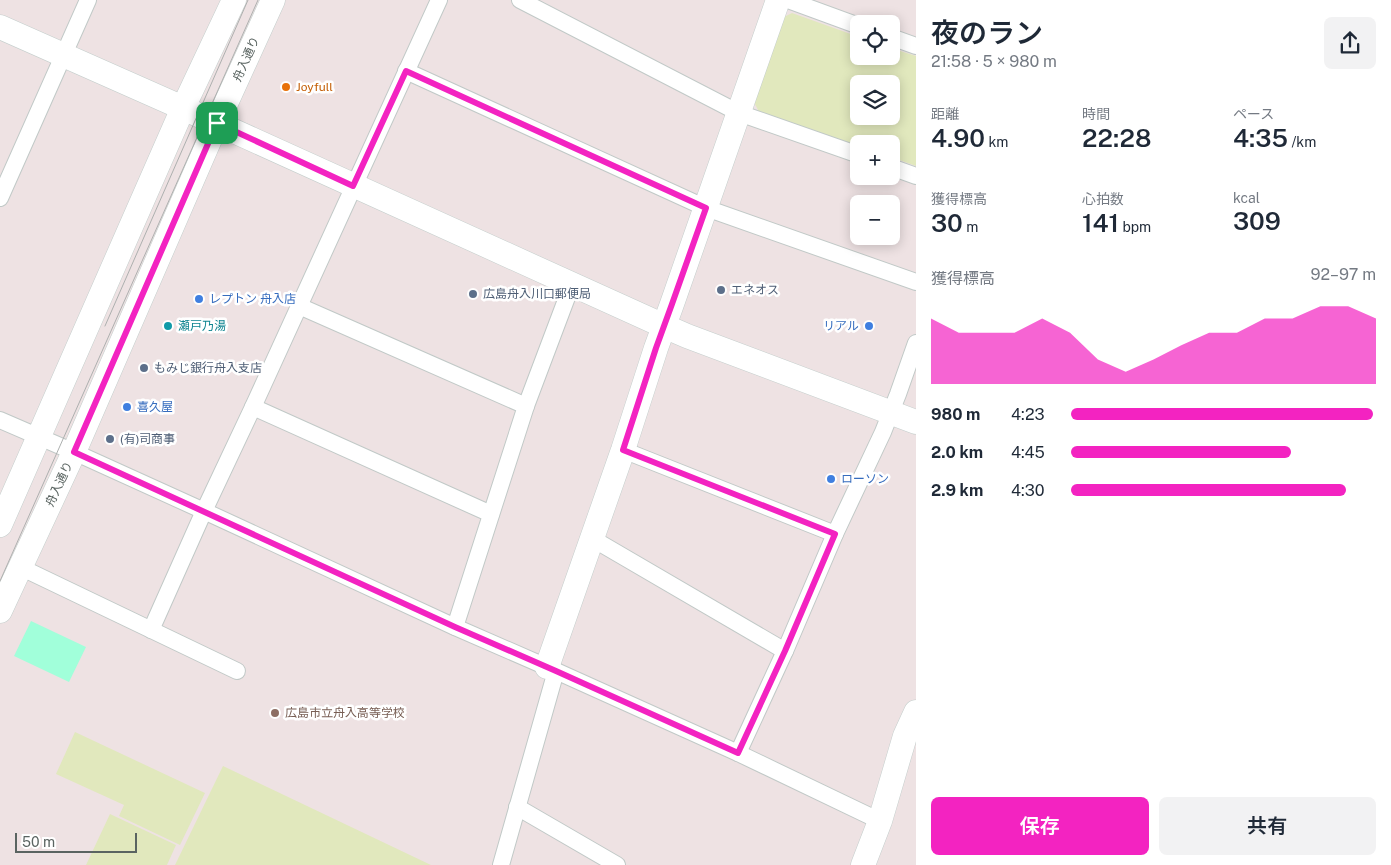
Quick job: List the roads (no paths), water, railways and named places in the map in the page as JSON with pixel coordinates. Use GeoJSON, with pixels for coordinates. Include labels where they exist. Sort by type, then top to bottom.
{"type":"FeatureCollection","features":[{"type":"Feature","properties":{"kind":"street"},"geometry":{"type":"LineString","coordinates":[[0,198],[5,172],[88,0]]}},
{"type":"Feature","properties":{"kind":"street"},"geometry":{"type":"LineString","coordinates":[[0,525],[183,108],[234,0]]}},
{"type":"Feature","properties":{"kind":"street","name":"舟入通り"},"geometry":{"type":"LineString","coordinates":[[0,611],[74,452],[217,123],[273,0]]}},
{"type":"Feature","properties":{"kind":"street"},"geometry":{"type":"LineString","coordinates":[[151,630],[204,510],[253,407],[438,0]]}},
{"type":"Feature","properties":{"kind":"street"},"geometry":{"type":"LineString","coordinates":[[520,0],[738,113],[850,152]]}},
{"type":"Feature","properties":{"kind":"street"},"geometry":{"type":"LineString","coordinates":[[501,865],[552,669],[593,539],[664,326],[778,0]]}},
{"type":"Feature","properties":{"kind":"street"},"geometry":{"type":"LineString","coordinates":[[788,0],[850,23]]}},
{"type":"Feature","properties":{"kind":"street"},"geometry":{"type":"LineString","coordinates":[[0,27],[687,336],[916,422]]}},
{"type":"Feature","properties":{"kind":"street"},"geometry":{"type":"LineString","coordinates":[[900,41],[916,46]]}},
{"type":"Feature","properties":{"kind":"street"},"geometry":{"type":"LineString","coordinates":[[406,71],[706,208],[916,282]]}},
{"type":"Feature","properties":{"kind":"street"},"geometry":{"type":"LineString","coordinates":[[900,170],[916,176]]}},
{"type":"Feature","properties":{"kind":"street"},"geometry":{"type":"LineString","coordinates":[[455,627],[526,406],[572,284]]}},
{"type":"Feature","properties":{"kind":"street"},"geometry":{"type":"LineString","coordinates":[[299,306],[526,406]]}},
{"type":"Feature","properties":{"kind":"street"},"geometry":{"type":"LineString","coordinates":[[738,753],[785,651],[835,534],[883,432],[916,343]]}},
{"type":"Feature","properties":{"kind":"street"},"geometry":{"type":"LineString","coordinates":[[253,407],[491,514]]}},
{"type":"Feature","properties":{"kind":"street"},"geometry":{"type":"LineString","coordinates":[[0,420],[204,510],[455,627],[738,753],[880,821]]}},
{"type":"Feature","properties":{"kind":"street"},"geometry":{"type":"LineString","coordinates":[[623,450],[835,534]]}},
{"type":"Feature","properties":{"kind":"street"},"geometry":{"type":"LineString","coordinates":[[593,539],[785,651]]}},
{"type":"Feature","properties":{"kind":"street"},"geometry":{"type":"LineString","coordinates":[[20,567],[237,671]]}},
{"type":"Feature","properties":{"kind":"street"},"geometry":{"type":"LineString","coordinates":[[863,865],[880,821],[905,736],[916,712]]}},
{"type":"Feature","properties":{"kind":"street"},"geometry":{"type":"LineString","coordinates":[[517,807],[617,865]]}},
{"type":"Feature","properties":{"kind":"tram line"},"geometry":{"type":"LineString","coordinates":[[105,326],[248,0]]}},
{"type":"Feature","properties":{"kind":"tram line"},"geometry":{"type":"LineString","coordinates":[[0,581],[258,0]]}},
{"type":"Feature","properties":{"kind":"place","name":"Joyfull"},"geometry":{"type":"Point","coordinates":[286,87]}},
{"type":"Feature","properties":{"kind":"place","name":"エネオス"},"geometry":{"type":"Point","coordinates":[721,290]}},
{"type":"Feature","properties":{"kind":"place","name":"広島舟入川口郵便局"},"geometry":{"type":"Point","coordinates":[473,294]}},
{"type":"Feature","properties":{"kind":"place","name":"レプトン 舟入店"},"geometry":{"type":"Point","coordinates":[199,299]}},
{"type":"Feature","properties":{"kind":"place","name":"瀬戸乃湯"},"geometry":{"type":"Point","coordinates":[168,326]}},
{"type":"Feature","properties":{"kind":"place","name":"リアル"},"geometry":{"type":"Point","coordinates":[869,326]}},
{"type":"Feature","properties":{"kind":"place","name":"もみじ銀行舟入支店"},"geometry":{"type":"Point","coordinates":[144,368]}},
{"type":"Feature","properties":{"kind":"place","name":"喜久屋"},"geometry":{"type":"Point","coordinates":[127,407]}},
{"type":"Feature","properties":{"kind":"place","name":"(有)司商事"},"geometry":{"type":"Point","coordinates":[110,439]}},
{"type":"Feature","properties":{"kind":"place","name":"ローソン"},"geometry":{"type":"Point","coordinates":[831,479]}},
{"type":"Feature","properties":{"kind":"place","name":"広島市立舟入高等学校"},"geometry":{"type":"Point","coordinates":[275,713]}}]}
